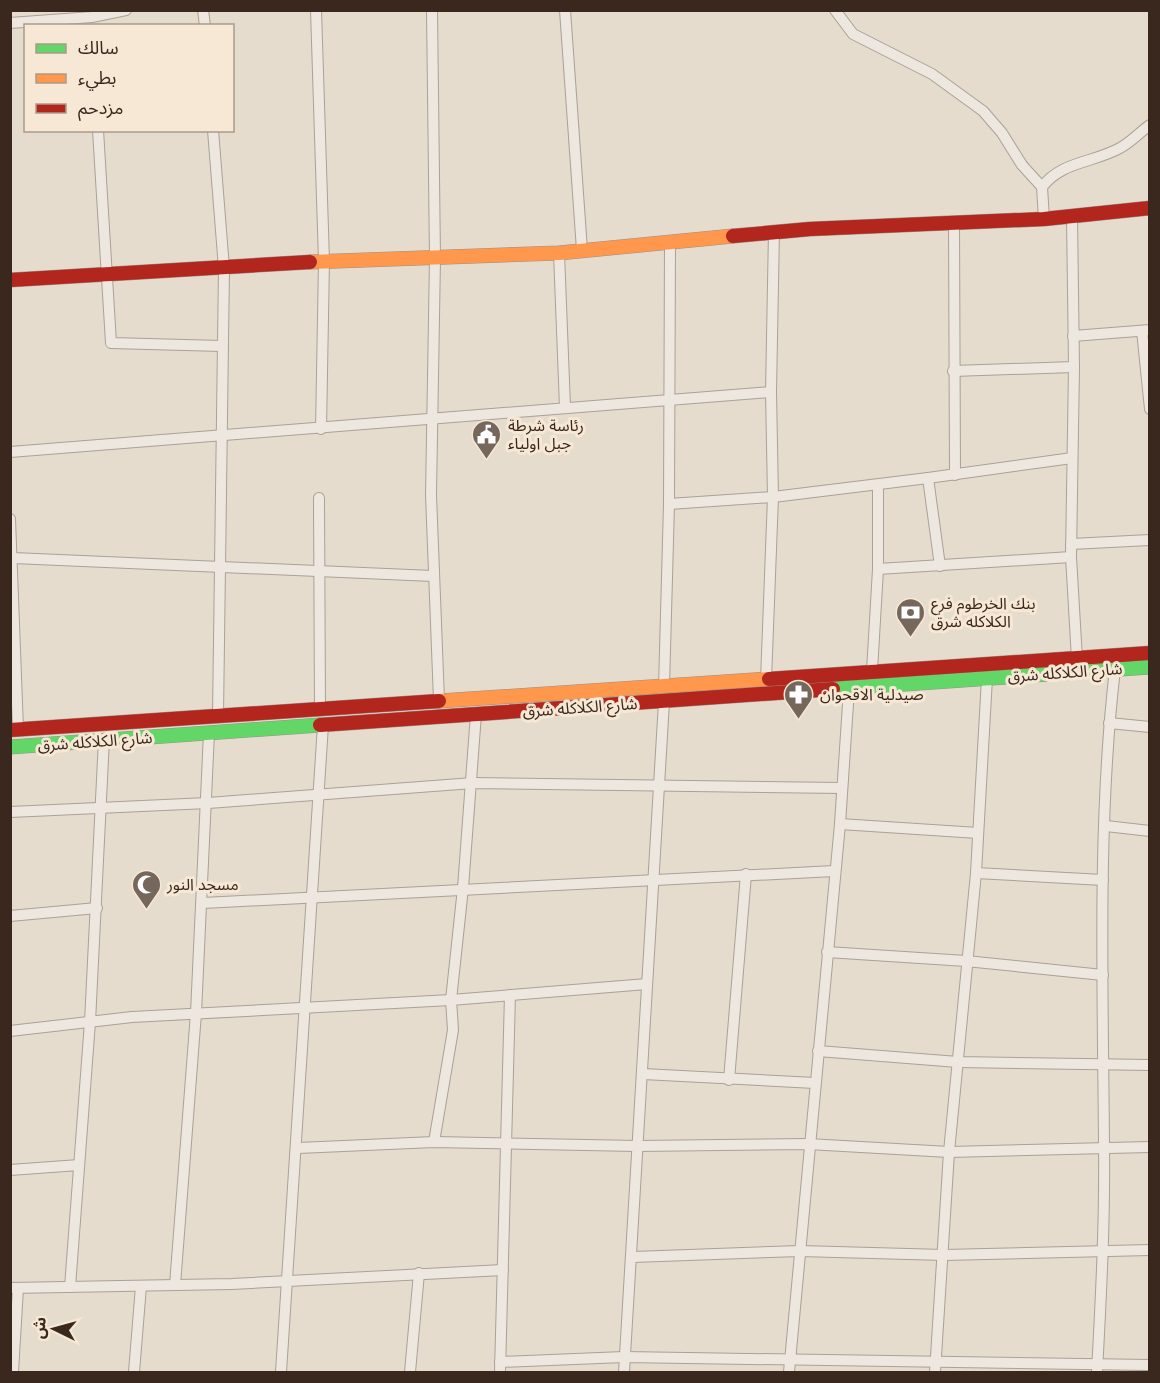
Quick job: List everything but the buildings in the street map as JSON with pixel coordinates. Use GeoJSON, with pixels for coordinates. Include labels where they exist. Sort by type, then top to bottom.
{"type":"FeatureCollection","features":[{"type":"Feature","properties":{"kind":"street"},"geometry":{"type":"LineString","coordinates":[[10,23],[92,18],[126,10]]}},
{"type":"Feature","properties":{"kind":"street"},"geometry":{"type":"LineString","coordinates":[[316,10],[324,261],[321,429]]}},
{"type":"Feature","properties":{"kind":"street"},"geometry":{"type":"LineString","coordinates":[[432,10],[435,258],[431,419],[433,576],[439,700]]}},
{"type":"Feature","properties":{"kind":"street"},"geometry":{"type":"LineString","coordinates":[[565,10],[582,250]]}},
{"type":"Feature","properties":{"kind":"street"},"geometry":{"type":"LineString","coordinates":[[835,10],[853,34],[932,74],[982,111],[1002,133],[1022,165],[1042,187],[1044,219]]}},
{"type":"Feature","properties":{"kind":"street"},"geometry":{"type":"LineString","coordinates":[[1042,187],[1060,170],[1120,148],[1149,125]]}},
{"type":"Feature","properties":{"kind":"street"},"geometry":{"type":"LineString","coordinates":[[98,132],[111,343],[222,346]]}},
{"type":"Feature","properties":{"kind":"street"},"geometry":{"type":"LineString","coordinates":[[213,132],[224,268],[218,567],[218,716]]}},
{"type":"Feature","properties":{"kind":"street"},"geometry":{"type":"LineString","coordinates":[[10,280],[324,261],[559,253],[774,231],[1044,219],[1149,208]]}},
{"type":"Feature","properties":{"kind":"street"},"geometry":{"type":"LineString","coordinates":[[1072,216],[1074,367],[1071,557],[1077,658]]}},
{"type":"Feature","properties":{"kind":"street"},"geometry":{"type":"LineString","coordinates":[[954,223],[955,475]]}},
{"type":"Feature","properties":{"kind":"street"},"geometry":{"type":"LineString","coordinates":[[766,680],[773,497],[771,392],[774,231]]}},
{"type":"Feature","properties":{"kind":"street"},"geometry":{"type":"LineString","coordinates":[[664,687],[669,504],[670,242]]}},
{"type":"Feature","properties":{"kind":"street"},"geometry":{"type":"LineString","coordinates":[[559,253],[565,407]]}},
{"type":"Feature","properties":{"kind":"street"},"geometry":{"type":"LineString","coordinates":[[1073,336],[1146,330],[1149,410]]}},
{"type":"Feature","properties":{"kind":"street"},"geometry":{"type":"LineString","coordinates":[[953,371],[1074,367]]}},
{"type":"Feature","properties":{"kind":"street"},"geometry":{"type":"LineString","coordinates":[[10,452],[771,392]]}},
{"type":"Feature","properties":{"kind":"street"},"geometry":{"type":"LineString","coordinates":[[669,504],[773,497],[878,486],[1072,458]]}},
{"type":"Feature","properties":{"kind":"street"},"geometry":{"type":"LineString","coordinates":[[928,478],[940,566]]}},
{"type":"Feature","properties":{"kind":"street"},"geometry":{"type":"LineString","coordinates":[[872,671],[878,569],[878,486]]}},
{"type":"Feature","properties":{"kind":"street"},"geometry":{"type":"LineString","coordinates":[[319,498],[320,709]]}},
{"type":"Feature","properties":{"kind":"street"},"geometry":{"type":"LineString","coordinates":[[10,519],[13,558],[14,729]]}},
{"type":"Feature","properties":{"kind":"street"},"geometry":{"type":"LineString","coordinates":[[1071,544],[1149,540]]}},
{"type":"Feature","properties":{"kind":"street"},"geometry":{"type":"LineString","coordinates":[[878,569],[1071,557]]}},
{"type":"Feature","properties":{"kind":"street"},"geometry":{"type":"LineString","coordinates":[[13,558],[433,576]]}},
{"type":"Feature","properties":{"kind":"street","name":"شارع الكلاكله شرق"},"geometry":{"type":"LineString","coordinates":[[14,729],[1149,653]]}},
{"type":"Feature","properties":{"kind":"street","name":"شارع الكلاكله شرق"},"geometry":{"type":"LineString","coordinates":[[10,747],[1149,667]]}},
{"type":"Feature","properties":{"kind":"street"},"geometry":{"type":"LineString","coordinates":[[1097,1368],[1104,1249],[1103,880],[1109,723],[1115,669]]}},
{"type":"Feature","properties":{"kind":"street"},"geometry":{"type":"LineString","coordinates":[[935,1372],[949,1152],[976,873],[987,678]]}},
{"type":"Feature","properties":{"kind":"street"},"geometry":{"type":"LineString","coordinates":[[789,1372],[808,1144],[840,824],[849,689]]}},
{"type":"Feature","properties":{"kind":"street"},"geometry":{"type":"LineString","coordinates":[[624,1372],[633,1257],[651,880],[664,702]]}},
{"type":"Feature","properties":{"kind":"street"},"geometry":{"type":"LineString","coordinates":[[434,1142],[453,1029],[451,1000],[473,783],[476,714]]}},
{"type":"Feature","properties":{"kind":"street"},"geometry":{"type":"LineString","coordinates":[[1109,723],[1149,727]]}},
{"type":"Feature","properties":{"kind":"street"},"geometry":{"type":"LineString","coordinates":[[281,1372],[298,1148],[311,896],[323,725]]}},
{"type":"Feature","properties":{"kind":"street"},"geometry":{"type":"LineString","coordinates":[[175,1285],[196,1013],[209,733]]}},
{"type":"Feature","properties":{"kind":"street"},"geometry":{"type":"LineString","coordinates":[[70,1287],[90,1022],[104,739]]}},
{"type":"Feature","properties":{"kind":"street"},"geometry":{"type":"LineString","coordinates":[[10,812],[207,803],[473,783],[842,788]]}},
{"type":"Feature","properties":{"kind":"street"},"geometry":{"type":"LineString","coordinates":[[840,824],[978,833]]}},
{"type":"Feature","properties":{"kind":"street"},"geometry":{"type":"LineString","coordinates":[[1106,826],[1149,831]]}},
{"type":"Feature","properties":{"kind":"street"},"geometry":{"type":"LineString","coordinates":[[202,903],[834,871]]}},
{"type":"Feature","properties":{"kind":"street"},"geometry":{"type":"LineString","coordinates":[[976,873],[1103,880]]}},
{"type":"Feature","properties":{"kind":"street"},"geometry":{"type":"LineString","coordinates":[[729,1080],[746,874]]}},
{"type":"Feature","properties":{"kind":"street"},"geometry":{"type":"LineString","coordinates":[[10,916],[97,908]]}},
{"type":"Feature","properties":{"kind":"street"},"geometry":{"type":"LineString","coordinates":[[827,952],[966,961],[1103,975]]}},
{"type":"Feature","properties":{"kind":"street"},"geometry":{"type":"LineString","coordinates":[[10,1031],[196,1013],[451,1000],[647,984]]}},
{"type":"Feature","properties":{"kind":"street"},"geometry":{"type":"LineString","coordinates":[[510,995],[500,1367],[624,1357],[936,1361],[1097,1368],[1149,1365]]}},
{"type":"Feature","properties":{"kind":"street"},"geometry":{"type":"LineString","coordinates":[[818,1051],[958,1062],[1149,1065]]}},
{"type":"Feature","properties":{"kind":"street"},"geometry":{"type":"LineString","coordinates":[[643,1074],[815,1083]]}},
{"type":"Feature","properties":{"kind":"street"},"geometry":{"type":"LineString","coordinates":[[298,1148],[434,1142],[637,1146],[808,1144],[949,1152],[1104,1147],[1149,1148]]}},
{"type":"Feature","properties":{"kind":"street"},"geometry":{"type":"LineString","coordinates":[[10,1170],[79,1165]]}},
{"type":"Feature","properties":{"kind":"street"},"geometry":{"type":"LineString","coordinates":[[633,1257],[800,1251],[944,1255],[1104,1249],[1149,1250]]}},
{"type":"Feature","properties":{"kind":"street"},"geometry":{"type":"LineString","coordinates":[[13,1372],[14,1288],[288,1281],[502,1270]]}},
{"type":"Feature","properties":{"kind":"street"},"geometry":{"type":"LineString","coordinates":[[410,1372],[419,1273]]}},
{"type":"Feature","properties":{"kind":"street"},"geometry":{"type":"LineString","coordinates":[[134,1372],[141,1286]]}},
{"type":"Feature","properties":{"kind":"traffic: fast"},"geometry":{"type":"LineString","coordinates":[[833,689],[1150,667]]}},
{"type":"Feature","properties":{"kind":"traffic: fast"},"geometry":{"type":"LineString","coordinates":[[10,747],[320,725]]}},
{"type":"Feature","properties":{"kind":"traffic: slow"},"geometry":{"type":"LineString","coordinates":[[310,262],[559,253],[733,236]]}},
{"type":"Feature","properties":{"kind":"traffic: slow"},"geometry":{"type":"LineString","coordinates":[[439,701],[769,679]]}},
{"type":"Feature","properties":{"kind":"traffic: jam"},"geometry":{"type":"LineString","coordinates":[[733,236],[810,229],[1044,219],[1150,208]]}},
{"type":"Feature","properties":{"kind":"traffic: jam"},"geometry":{"type":"LineString","coordinates":[[10,280],[310,262]]}},
{"type":"Feature","properties":{"kind":"traffic: jam"},"geometry":{"type":"LineString","coordinates":[[769,679],[1150,653]]}},
{"type":"Feature","properties":{"kind":"traffic: jam"},"geometry":{"type":"LineString","coordinates":[[320,725],[833,689]]}},
{"type":"Feature","properties":{"kind":"traffic: jam"},"geometry":{"type":"LineString","coordinates":[[10,730],[439,701]]}},
{"type":"Feature","properties":{"kind":"place","name":"رئاسة شرطة جبل اولياء"},"geometry":{"type":"Point","coordinates":[487,460]}},
{"type":"Feature","properties":{"kind":"place","name":"بنك الخرطوم فرع الكلاكله شرق"},"geometry":{"type":"Point","coordinates":[910,638]}},
{"type":"Feature","properties":{"kind":"place","name":"صيدلية الاقحوان"},"geometry":{"type":"Point","coordinates":[799,720]}},
{"type":"Feature","properties":{"kind":"place","name":"مسجد النور"},"geometry":{"type":"Point","coordinates":[146,910]}}]}
